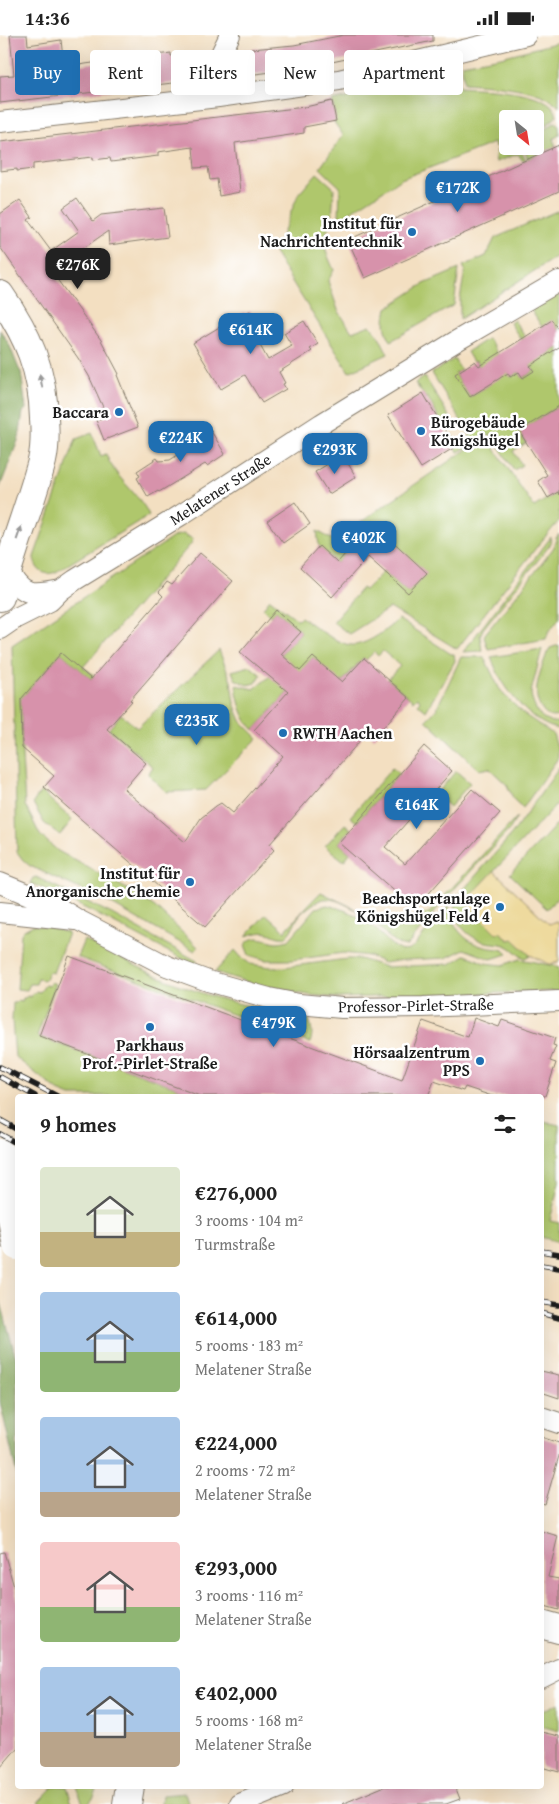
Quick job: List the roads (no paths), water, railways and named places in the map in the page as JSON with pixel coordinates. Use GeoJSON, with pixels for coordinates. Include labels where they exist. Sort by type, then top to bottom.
{"type":"FeatureCollection","features":[{"type":"Feature","properties":{"kind":"main road"},"geometry":{"type":"LineString","coordinates":[[0,295],[22,330],[33,354],[43,393],[44,423],[42,459],[7,568],[0,597]]}},
{"type":"Feature","properties":{"kind":"main road"},"geometry":{"type":"LineString","coordinates":[[0,1153],[15,1236]]}},
{"type":"Feature","properties":{"kind":"main road"},"geometry":{"type":"LineString","coordinates":[[544,1625],[559,1629]]}},
{"type":"Feature","properties":{"kind":"main road"},"geometry":{"type":"LineString","coordinates":[[127,1804],[130,1789]]}},
{"type":"Feature","properties":{"kind":"street"},"geometry":{"type":"LineString","coordinates":[[218,97],[216,64],[230,35]]}},
{"type":"Feature","properties":{"kind":"street"},"geometry":{"type":"LineString","coordinates":[[0,122],[218,97],[339,80],[526,35]]}},
{"type":"Feature","properties":{"kind":"street","name":"Melatener Straße"},"geometry":{"type":"LineString","coordinates":[[0,629],[50,601],[61,590],[321,424],[559,281]]}},
{"type":"Feature","properties":{"kind":"street","name":"Melatener Straße"},"geometry":{"type":"LineString","coordinates":[[7,568],[12,579],[31,594],[61,590]]}},
{"type":"Feature","properties":{"kind":"street","name":"Professor-Pirlet-Straße"},"geometry":{"type":"LineString","coordinates":[[0,883],[54,905],[80,921],[167,966],[245,992],[299,1004],[330,1007],[423,1007],[559,1001]]}},
{"type":"Feature","properties":{"kind":"street","name":"Professor-Pirlet-Straße"},"geometry":{"type":"LineString","coordinates":[[0,912],[80,921]]}},
{"type":"Feature","properties":{"kind":"street"},"geometry":{"type":"LineString","coordinates":[[544,1418],[559,1423]]}},
{"type":"Feature","properties":{"kind":"street"},"geometry":{"type":"LineString","coordinates":[[544,1676],[559,1669]]}},
{"type":"Feature","properties":{"kind":"street"},"geometry":{"type":"LineString","coordinates":[[240,1804],[277,1789]]}},
{"type":"Feature","properties":{"kind":"railway"},"geometry":{"type":"LineString","coordinates":[[0,1067],[53,1094]]}},
{"type":"Feature","properties":{"kind":"railway"},"geometry":{"type":"LineString","coordinates":[[0,1077],[31,1094]]}},
{"type":"Feature","properties":{"kind":"railway"},"geometry":{"type":"LineString","coordinates":[[0,1120],[15,1128]]}},
{"type":"Feature","properties":{"kind":"railway"},"geometry":{"type":"LineString","coordinates":[[0,1134],[15,1142]]}},
{"type":"Feature","properties":{"kind":"railway"},"geometry":{"type":"LineString","coordinates":[[544,1252],[559,1254]]}},
{"type":"Feature","properties":{"kind":"railway"},"geometry":{"type":"LineString","coordinates":[[544,1266],[559,1268]]}},
{"type":"Feature","properties":{"kind":"railway"},"geometry":{"type":"LineString","coordinates":[[544,1302],[559,1305]]}},
{"type":"Feature","properties":{"kind":"railway"},"geometry":{"type":"LineString","coordinates":[[544,1314],[559,1318]]}},
{"type":"Feature","properties":{"kind":"place","name":"Institut für Nachrichtentechnik"},"geometry":{"type":"Point","coordinates":[412,232]}},
{"type":"Feature","properties":{"kind":"place","name":"Baccara"},"geometry":{"type":"Point","coordinates":[119,412]}},
{"type":"Feature","properties":{"kind":"place","name":"Bürogebäude Königshügel"},"geometry":{"type":"Point","coordinates":[421,431]}},
{"type":"Feature","properties":{"kind":"place","name":"RWTH Aachen"},"geometry":{"type":"Point","coordinates":[283,733]}},
{"type":"Feature","properties":{"kind":"place","name":"Institut für Anorganische Chemie"},"geometry":{"type":"Point","coordinates":[190,882]}},
{"type":"Feature","properties":{"kind":"place","name":"Beachsportanlage Königshügel Feld 4"},"geometry":{"type":"Point","coordinates":[500,907]}},
{"type":"Feature","properties":{"kind":"place","name":"Parkhaus Prof.-Pirlet-Straße"},"geometry":{"type":"Point","coordinates":[150,1027]}},
{"type":"Feature","properties":{"kind":"place","name":"Hörsaalzentrum PPS"},"geometry":{"type":"Point","coordinates":[480,1061]}}]}
